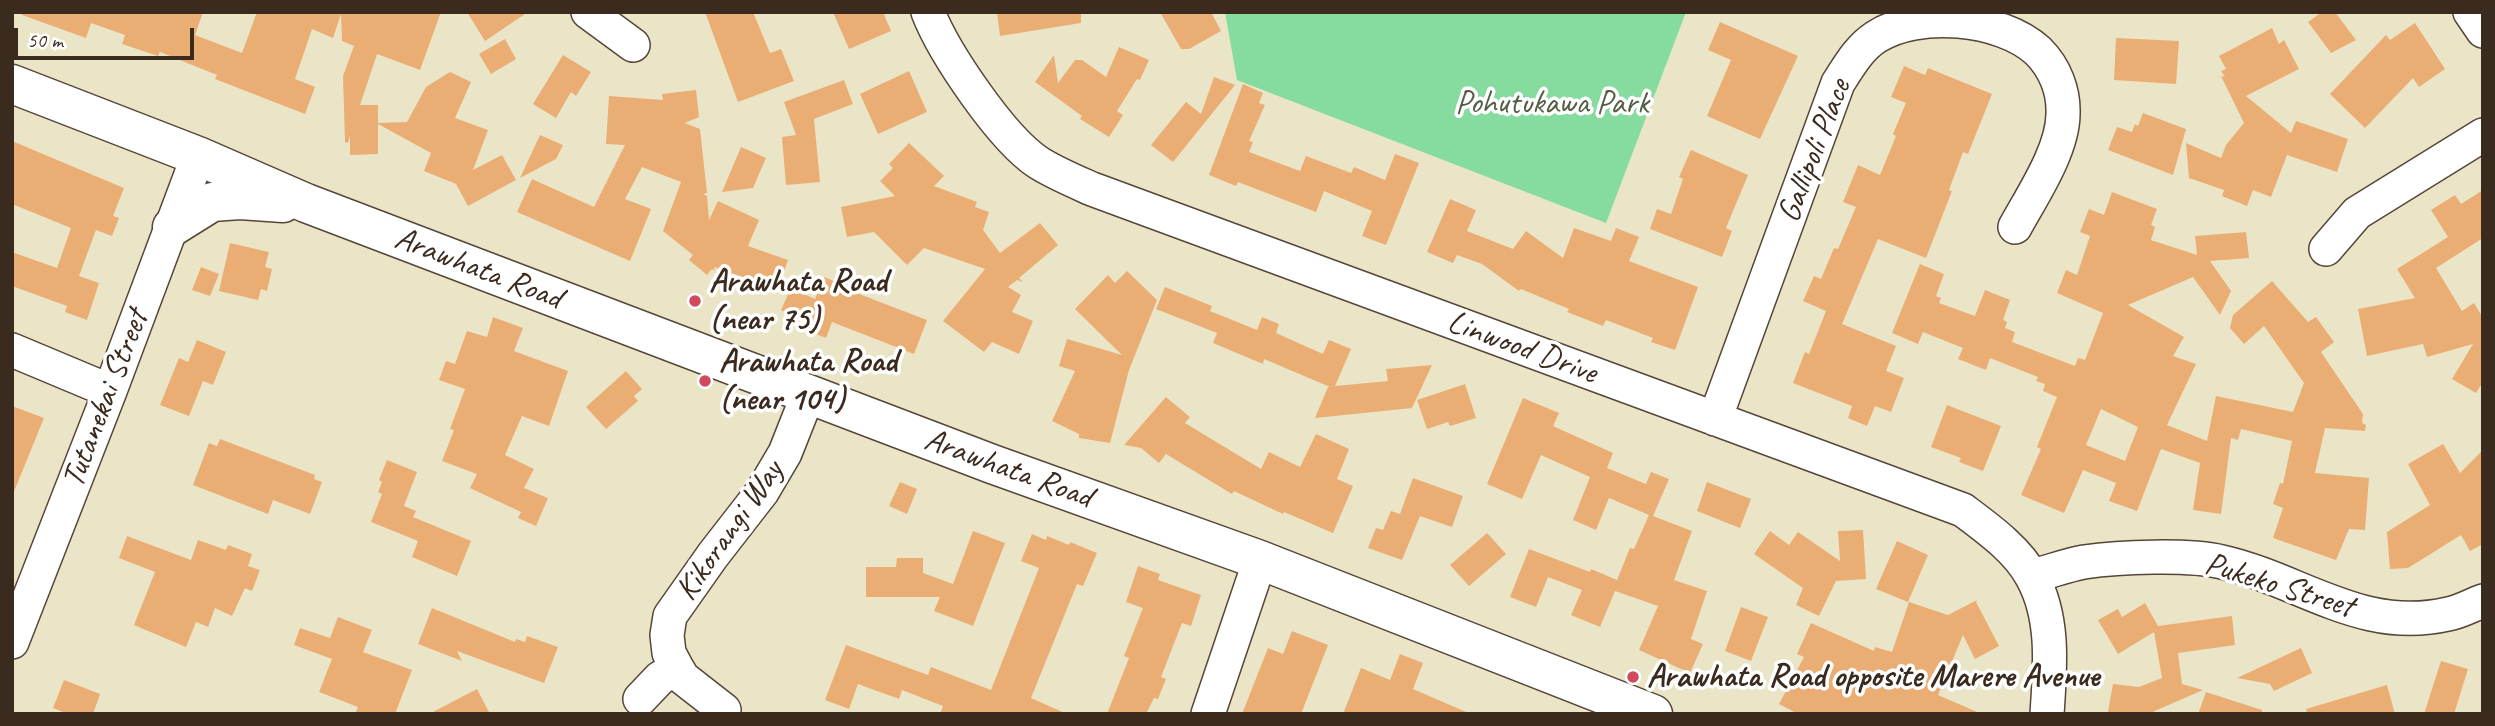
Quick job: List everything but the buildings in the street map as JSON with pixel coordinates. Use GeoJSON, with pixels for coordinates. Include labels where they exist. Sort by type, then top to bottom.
{"type":"FeatureCollection","features":[{"type":"Feature","properties":{"kind":"main road","name":"Arawhata Road"},"geometry":{"type":"LineString","coordinates":[[12,84],[198,156],[306,203],[808,395],[1260,560],[1629,709]]}},
{"type":"Feature","properties":{"kind":"main road"},"geometry":{"type":"LineString","coordinates":[[172,227],[212,202],[240,200],[306,203]]}},
{"type":"Feature","properties":{"kind":"street"},"geometry":{"type":"LineString","coordinates":[[588,12],[633,45]]}},
{"type":"Feature","properties":{"kind":"street","name":"Linwood Drive"},"geometry":{"type":"LineString","coordinates":[[928,12],[935,29],[968,82],[1012,140],[1038,162],[1092,189],[1963,510],[1999,537],[2032,576],[2047,619],[2051,662],[2046,714]]}},
{"type":"Feature","properties":{"kind":"street"},"geometry":{"type":"LineString","coordinates":[[2470,12],[2483,31]]}},
{"type":"Feature","properties":{"kind":"street","name":"Gallipoli Place"},"geometry":{"type":"LineString","coordinates":[[1714,419],[1838,83],[1862,49],[1876,37],[1908,24],[1953,20],[1979,24],[2016,38],[2037,50],[2050,66],[2062,91],[2063,117],[2046,173],[2015,227]]}},
{"type":"Feature","properties":{"kind":"street"},"geometry":{"type":"LineString","coordinates":[[2326,249],[2357,213],[2483,135]]}},
{"type":"Feature","properties":{"kind":"street","name":"Tutanekai Street"},"geometry":{"type":"LineString","coordinates":[[12,642],[198,156]]}},
{"type":"Feature","properties":{"kind":"street"},"geometry":{"type":"LineString","coordinates":[[12,350],[110,391]]}},
{"type":"Feature","properties":{"kind":"street","name":"Kikorangi Way"},"geometry":{"type":"LineString","coordinates":[[724,710],[683,678],[677,668],[669,653],[667,635],[670,616],[762,492],[785,453],[808,395]]}},
{"type":"Feature","properties":{"kind":"street","name":"Pukeko Street"},"geometry":{"type":"LineString","coordinates":[[2032,576],[2083,562],[2179,558],[2222,562],[2337,605],[2390,619],[2448,614],[2483,601]]}},
{"type":"Feature","properties":{"kind":"street"},"geometry":{"type":"LineString","coordinates":[[1208,714],[1260,560]]}},
{"type":"Feature","properties":{"kind":"street"},"geometry":{"type":"LineString","coordinates":[[640,699],[660,678],[677,668]]}},
{"type":"Feature","properties":{"kind":"green space","name":"Pohutukawa Park"},"geometry":{"type":"Polygon","coordinates":[[[1225,12],[1686,12],[1606,223],[1237,80],[1225,12]]]}},
{"type":"Feature","properties":{"kind":"place","name":"Arawhata Road (near 75)"},"geometry":{"type":"Point","coordinates":[695,301]}},
{"type":"Feature","properties":{"kind":"place","name":"Arawhata Road (near 104)"},"geometry":{"type":"Point","coordinates":[705,381]}},
{"type":"Feature","properties":{"kind":"place","name":"Arawhata Road opposite Marere Avenue"},"geometry":{"type":"Point","coordinates":[1633,677]}}]}
